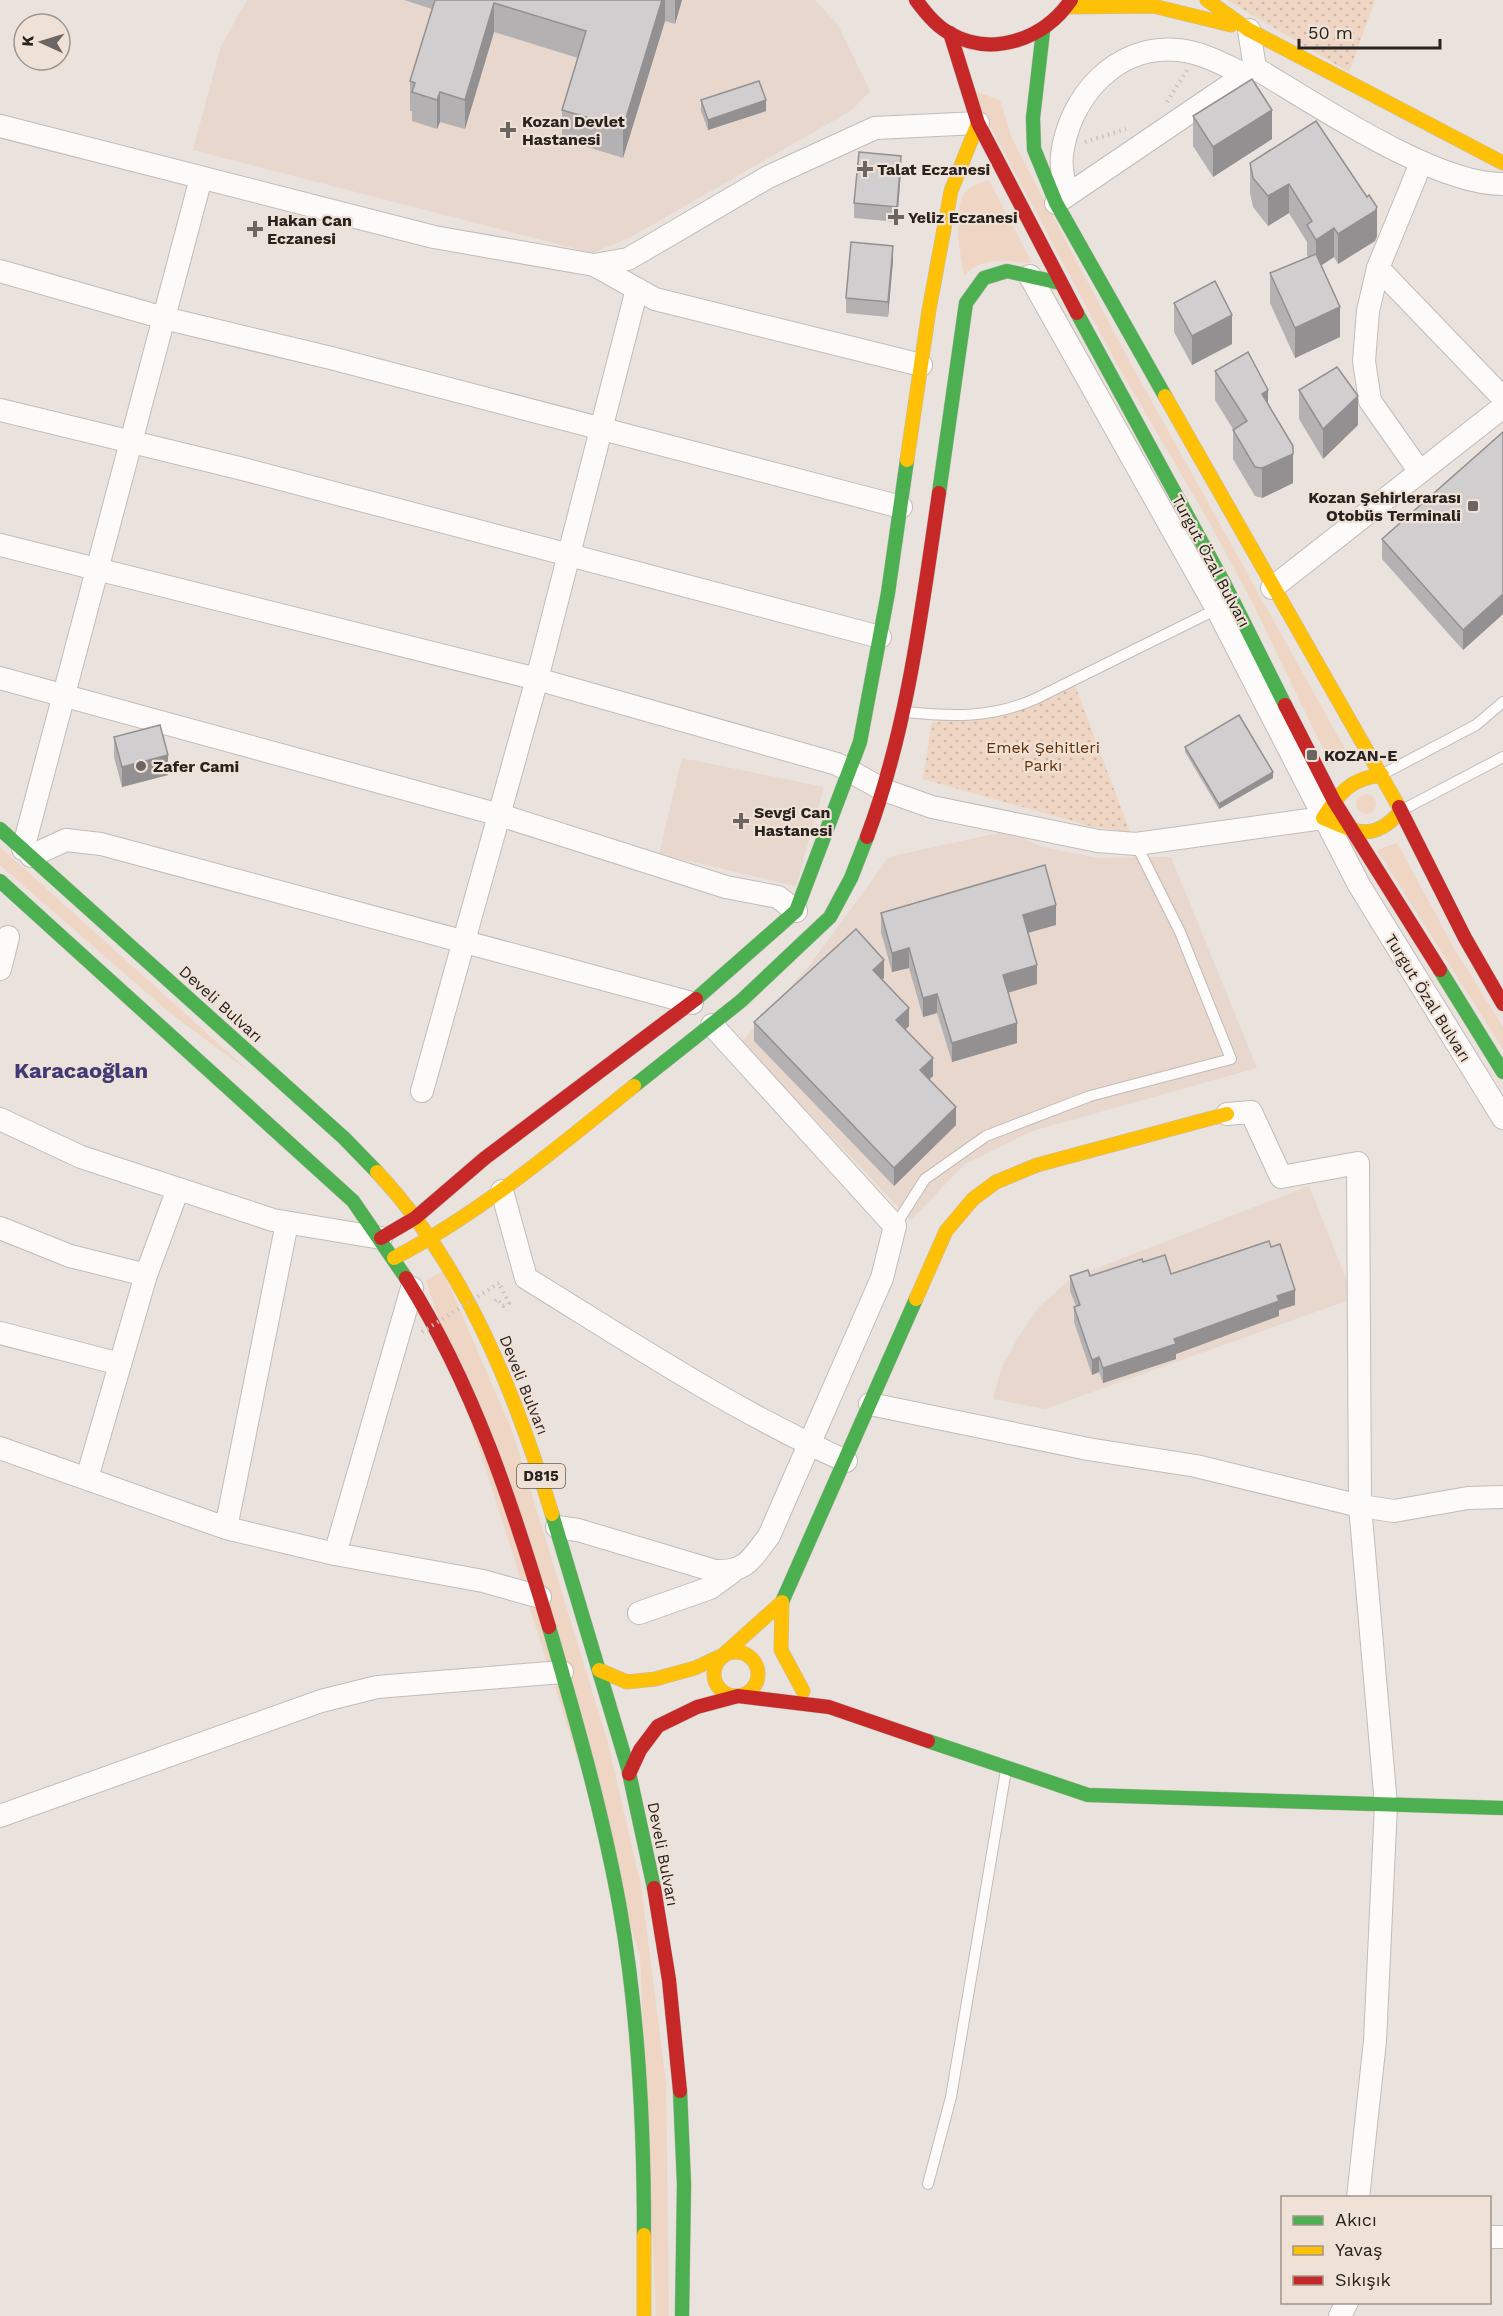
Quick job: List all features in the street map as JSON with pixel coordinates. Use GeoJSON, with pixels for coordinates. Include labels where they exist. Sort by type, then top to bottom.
{"type":"FeatureCollection","features":[{"type":"Feature","properties":{"kind":"main road"},"geometry":{"type":"LineString","coordinates":[[916,0],[930,18],[950,33],[973,42],[997,45],[1021,41],[1043,31],[1069,4],[1153,6],[1249,30]]}},
{"type":"Feature","properties":{"kind":"main road"},"geometry":{"type":"LineString","coordinates":[[1207,0],[1249,30],[1503,163]]}},
{"type":"Feature","properties":{"kind":"main road"},"geometry":{"type":"LineString","coordinates":[[1043,31],[1033,118],[1034,149],[1272,588],[1382,775],[1434,879],[1499,988],[1503,1004]]}},
{"type":"Feature","properties":{"kind":"main road","name":"Turgut Özal Bulvarı"},"geometry":{"type":"LineString","coordinates":[[950,33],[978,123],[1060,283],[1224,583],[1328,810],[1352,831],[1503,1072]]}},
{"type":"Feature","properties":{"kind":"main road"},"geometry":{"type":"LineString","coordinates":[[381,1238],[415,1218],[485,1158],[692,1002],[796,911],[826,837],[848,770],[860,742],[880,637],[921,365],[951,191],[978,123]]}},
{"type":"Feature","properties":{"kind":"main road"},"geometry":{"type":"LineString","coordinates":[[394,1258],[430,1239],[502,1191],[741,1001],[830,917],[851,878],[884,790],[903,712],[932,541],[966,303],[984,278],[1007,271],[1060,283]]}},
{"type":"Feature","properties":{"kind":"main road"},"geometry":{"type":"LineString","coordinates":[[1382,775],[1357,778],[1341,790],[1328,810],[1352,831],[1370,835],[1383,830],[1401,811]]}},
{"type":"Feature","properties":{"kind":"main road","name":"Develi Bulvarı"},"geometry":{"type":"LineString","coordinates":[[0,828],[344,1138],[385,1181],[430,1239],[477,1317],[500,1363],[529,1440],[557,1527],[629,1774],[662,1935],[679,2083],[684,2159],[682,2316]]}},
{"type":"Feature","properties":{"kind":"main road","name":"D815"},"geometry":{"type":"LineString","coordinates":[[0,881],[353,1202],[394,1258],[449,1351],[485,1429],[562,1672],[604,1835],[630,1985],[640,2086],[644,2172],[644,2316]]}},
{"type":"Feature","properties":{"kind":"main road"},"geometry":{"type":"LineString","coordinates":[[804,1691],[784,1662],[778,1640],[782,1602],[946,1231],[973,1199],[996,1182],[1037,1165],[1227,1114]]}},
{"type":"Feature","properties":{"kind":"main road"},"geometry":{"type":"LineString","coordinates":[[782,1602],[723,1655],[715,1666],[714,1681],[724,1693],[829,1707],[1088,1795],[1181,1800],[1503,1808]]}},
{"type":"Feature","properties":{"kind":"main road"},"geometry":{"type":"LineString","coordinates":[[599,1670],[627,1682],[655,1679],[694,1668],[730,1652],[744,1653],[829,1707]]}},
{"type":"Feature","properties":{"kind":"main road"},"geometry":{"type":"LineString","coordinates":[[629,1774],[640,1750],[658,1726],[697,1707],[752,1690],[756,1683],[758,1669],[755,1662]]}},
{"type":"Feature","properties":{"kind":"street"},"geometry":{"type":"LineString","coordinates":[[1249,30],[1251,71]]}},
{"type":"Feature","properties":{"kind":"street"},"geometry":{"type":"LineString","coordinates":[[1061,199],[1062,158],[1076,108],[1094,82],[1120,62],[1135,53],[1160,50],[1195,53],[1251,71],[1421,163],[1486,184],[1503,184]]}},
{"type":"Feature","properties":{"kind":"street"},"geometry":{"type":"LineString","coordinates":[[1061,199],[1251,71]]}},
{"type":"Feature","properties":{"kind":"street"},"geometry":{"type":"LineString","coordinates":[[1345,120],[1356,84]]}},
{"type":"Feature","properties":{"kind":"street"},"geometry":{"type":"LineString","coordinates":[[594,265],[628,259],[768,177],[875,128],[978,123]]}},
{"type":"Feature","properties":{"kind":"street"},"geometry":{"type":"LineString","coordinates":[[0,126],[434,237],[594,265],[655,299],[921,365]]}},
{"type":"Feature","properties":{"kind":"street"},"geometry":{"type":"LineString","coordinates":[[1420,472],[1370,401],[1364,361],[1368,310],[1378,268],[1421,163]]}},
{"type":"Feature","properties":{"kind":"street"},"geometry":{"type":"LineString","coordinates":[[27,853],[65,694],[201,178]]}},
{"type":"Feature","properties":{"kind":"street"},"geometry":{"type":"LineString","coordinates":[[1378,268],[1503,398]]}},
{"type":"Feature","properties":{"kind":"street"},"geometry":{"type":"LineString","coordinates":[[0,271],[164,318],[331,358],[901,507]]}},
{"type":"Feature","properties":{"kind":"street","name":"Turgut Özal Bulvarı"},"geometry":{"type":"LineString","coordinates":[[1030,276],[1328,810],[1384,927],[1503,1118]]}},
{"type":"Feature","properties":{"kind":"street"},"geometry":{"type":"LineString","coordinates":[[422,1091],[466,941],[537,679],[637,289]]}},
{"type":"Feature","properties":{"kind":"street"},"geometry":{"type":"LineString","coordinates":[[1272,588],[1503,407]]}},
{"type":"Feature","properties":{"kind":"street"},"geometry":{"type":"LineString","coordinates":[[0,410],[239,468],[880,637]]}},
{"type":"Feature","properties":{"kind":"street"},"geometry":{"type":"LineString","coordinates":[[0,545],[537,679],[837,764],[884,790],[932,807],[1098,841],[1136,844],[1328,810]]}},
{"type":"Feature","properties":{"kind":"street"},"geometry":{"type":"LineString","coordinates":[[0,678],[500,815],[726,887],[778,897],[796,911]]}},
{"type":"Feature","properties":{"kind":"street"},"geometry":{"type":"LineString","coordinates":[[27,853],[66,840],[101,844],[692,1002]]}},
{"type":"Feature","properties":{"kind":"street"},"geometry":{"type":"LineString","coordinates":[[0,969],[8,937]]}},
{"type":"Feature","properties":{"kind":"street"},"geometry":{"type":"LineString","coordinates":[[639,1613],[710,1588],[732,1572],[746,1566],[769,1536],[882,1278],[895,1226],[712,1024]]}},
{"type":"Feature","properties":{"kind":"street"},"geometry":{"type":"LineString","coordinates":[[1227,1114],[1251,1112],[1281,1177],[1358,1163],[1360,1506],[1386,1805],[1375,2041],[1358,2196]]}},
{"type":"Feature","properties":{"kind":"street"},"geometry":{"type":"LineString","coordinates":[[0,1119],[81,1157],[273,1221],[381,1238]]}},
{"type":"Feature","properties":{"kind":"street"},"geometry":{"type":"LineString","coordinates":[[87,1478],[146,1275],[178,1189]]}},
{"type":"Feature","properties":{"kind":"street"},"geometry":{"type":"LineString","coordinates":[[502,1191],[526,1278],[668,1366],[810,1445],[846,1461]]}},
{"type":"Feature","properties":{"kind":"street"},"geometry":{"type":"LineString","coordinates":[[226,1528],[287,1223]]}},
{"type":"Feature","properties":{"kind":"street"},"geometry":{"type":"LineString","coordinates":[[0,1228],[70,1256],[146,1275]]}},
{"type":"Feature","properties":{"kind":"street"},"geometry":{"type":"LineString","coordinates":[[335,1554],[412,1288]]}},
{"type":"Feature","properties":{"kind":"street"},"geometry":{"type":"LineString","coordinates":[[0,1333],[120,1364]]}},
{"type":"Feature","properties":{"kind":"street"},"geometry":{"type":"LineString","coordinates":[[870,1404],[1088,1449],[1196,1466],[1360,1506],[1394,1511],[1468,1498],[1503,1497]]}},
{"type":"Feature","properties":{"kind":"street"},"geometry":{"type":"LineString","coordinates":[[0,1448],[226,1528],[335,1554],[483,1581],[540,1597]]}},
{"type":"Feature","properties":{"kind":"street"},"geometry":{"type":"LineString","coordinates":[[557,1527],[578,1530],[715,1571],[732,1572]]}},
{"type":"Feature","properties":{"kind":"street"},"geometry":{"type":"LineString","coordinates":[[0,1816],[321,1701],[377,1687],[562,1672]]}},
{"type":"Feature","properties":{"kind":"lane"},"geometry":{"type":"LineString","coordinates":[[903,712],[971,717],[1013,709],[1217,609]]}},
{"type":"Feature","properties":{"kind":"lane"},"geometry":{"type":"LineString","coordinates":[[1382,775],[1476,725],[1503,702]]}},
{"type":"Feature","properties":{"kind":"lane"},"geometry":{"type":"LineString","coordinates":[[1401,811],[1503,757]]}},
{"type":"Feature","properties":{"kind":"lane"},"geometry":{"type":"LineString","coordinates":[[895,1226],[925,1179],[986,1136],[1090,1096],[1231,1059],[1180,932],[1136,844]]}},
{"type":"Feature","properties":{"kind":"lane"},"geometry":{"type":"LineString","coordinates":[[928,2184],[951,2097],[1006,1767]]}},
{"type":"Feature","properties":{"kind":"path"},"geometry":{"type":"LineString","coordinates":[[1158,110],[1175,91],[1195,53]]}},
{"type":"Feature","properties":{"kind":"path"},"geometry":{"type":"LineString","coordinates":[[1064,146],[1101,138],[1134,125]]}},
{"type":"Feature","properties":{"kind":"path"},"geometry":{"type":"LineString","coordinates":[[422,1332],[500,1283],[509,1303],[502,1306],[497,1299]]}},
{"type":"Feature","properties":{"kind":"shaded area","name":"Kozan Devlet Hastanesi"},"geometry":{"type":"Polygon","coordinates":[[[247,0],[815,0],[838,25],[870,91],[852,110],[631,237],[592,253],[193,150],[221,46],[247,0]]]}},
{"type":"Feature","properties":{"kind":"shaded area","name":"Sevgi Can Hastanesi"},"geometry":{"type":"Polygon","coordinates":[[[682,758],[824,787],[796,886],[659,854],[682,758]]]}},
{"type":"Feature","properties":{"kind":"shaded area"},"geometry":{"type":"Polygon","coordinates":[[[1007,831],[1042,847],[1098,858],[1171,857],[1257,1068],[1032,1131],[965,1164],[911,1220],[741,1042],[809,966],[889,857],[1007,831]]]}},
{"type":"Feature","properties":{"kind":"shaded area"},"geometry":{"type":"Polygon","coordinates":[[[1309,1186],[1354,1298],[1045,1409],[993,1399],[1001,1369],[1019,1336],[1040,1306],[1072,1278],[1309,1186]]]}},
{"type":"Feature","properties":{"kind":"green space"},"geometry":{"type":"Polygon","coordinates":[[[1227,0],[1375,0],[1349,72],[1227,0]]]}},
{"type":"Feature","properties":{"kind":"green space"},"geometry":{"type":"Polygon","coordinates":[[[971,90],[1000,100],[1012,139],[1131,364],[1350,758],[1331,765],[1252,602],[1208,520],[1118,366],[971,90]]]}},
{"type":"Feature","properties":{"kind":"green space"},"geometry":{"type":"Polygon","coordinates":[[[989,180],[1032,263],[988,262],[964,275],[958,234],[961,202],[969,188],[989,180]]]}},
{"type":"Feature","properties":{"kind":"green space","name":"Emek Şehitleri Parkı"},"geometry":{"type":"Polygon","coordinates":[[[1074,683],[1130,832],[1094,827],[923,779],[932,722],[977,720],[1018,709],[1074,683]]]}},
{"type":"Feature","properties":{"kind":"green space"},"geometry":{"type":"Polygon","coordinates":[[[1362,794],[1370,794],[1376,800],[1376,808],[1370,814],[1362,814],[1356,808],[1356,800],[1362,794]]]}},
{"type":"Feature","properties":{"kind":"green space"},"geometry":{"type":"Polygon","coordinates":[[[1397,843],[1455,950],[1503,1027],[1503,1049],[1377,850],[1397,843]]]}},
{"type":"Feature","properties":{"kind":"green space"},"geometry":{"type":"Polygon","coordinates":[[[0,847],[251,1073],[170,1013],[0,865],[0,847]]]}},
{"type":"Feature","properties":{"kind":"green space"},"geometry":{"type":"Polygon","coordinates":[[[443,1271],[513,1433],[608,1743],[641,1886],[666,2083],[669,2316],[656,2316],[640,1956],[426,1280],[443,1271]]]}},
{"type":"Feature","properties":{"kind":"building"},"geometry":{"type":"Polygon","coordinates":[[[435,0],[662,0],[623,128],[562,110],[586,31],[494,3],[465,100],[440,92],[437,100],[412,92],[415,83],[410,81],[435,0]]]}},
{"type":"Feature","properties":{"kind":"building"},"geometry":{"type":"Polygon","coordinates":[[[1252,79],[1272,110],[1213,147],[1193,116],[1252,79]]]}},
{"type":"Feature","properties":{"kind":"building"},"geometry":{"type":"Polygon","coordinates":[[[759,81],[766,100],[708,120],[701,100],[759,81]]]}},
{"type":"Feature","properties":{"kind":"building"},"geometry":{"type":"Polygon","coordinates":[[[1316,121],[1367,197],[1369,195],[1377,207],[1375,211],[1338,234],[1334,228],[1316,240],[1307,225],[1312,221],[1289,184],[1268,196],[1253,178],[1250,163],[1316,121]]]}},
{"type":"Feature","properties":{"kind":"building"},"geometry":{"type":"Polygon","coordinates":[[[859,152],[901,156],[897,207],[854,203],[859,152]]]}},
{"type":"Feature","properties":{"kind":"building"},"geometry":{"type":"Polygon","coordinates":[[[851,242],[893,246],[888,302],[846,298],[851,242]]]}},
{"type":"Feature","properties":{"kind":"building"},"geometry":{"type":"Polygon","coordinates":[[[1316,254],[1340,307],[1295,328],[1270,273],[1316,254]]]}},
{"type":"Feature","properties":{"kind":"building"},"geometry":{"type":"Polygon","coordinates":[[[1215,281],[1232,315],[1192,336],[1174,303],[1215,281]]]}},
{"type":"Feature","properties":{"kind":"building"},"geometry":{"type":"Polygon","coordinates":[[[1248,352],[1268,390],[1262,394],[1293,446],[1293,454],[1262,468],[1255,467],[1233,430],[1247,421],[1215,371],[1248,352]]]}},
{"type":"Feature","properties":{"kind":"building"},"geometry":{"type":"Polygon","coordinates":[[[1337,367],[1358,396],[1323,429],[1299,390],[1337,367]]]}},
{"type":"Feature","properties":{"kind":"building","name":"Kozan Şehirlerarası Otobüs Terminali"},"geometry":{"type":"Polygon","coordinates":[[[1503,432],[1503,594],[1463,630],[1382,539],[1503,432]]]}},
{"type":"Feature","properties":{"kind":"building"},"geometry":{"type":"Polygon","coordinates":[[[1239,715],[1273,772],[1219,804],[1185,747],[1239,715]]]}},
{"type":"Feature","properties":{"kind":"building"},"geometry":{"type":"Polygon","coordinates":[[[160,725],[168,755],[122,767],[114,737],[160,725]]]}},
{"type":"Feature","properties":{"kind":"building"},"geometry":{"type":"Polygon","coordinates":[[[1045,865],[1056,905],[1023,915],[1037,965],[1003,975],[1017,1023],[952,1043],[937,994],[923,998],[909,948],[892,953],[881,913],[1045,865]]]}},
{"type":"Feature","properties":{"kind":"building"},"geometry":{"type":"Polygon","coordinates":[[[856,929],[884,960],[873,970],[909,1008],[896,1020],[933,1058],[920,1070],[956,1107],[894,1168],[754,1022],[856,929]]]}},
{"type":"Feature","properties":{"kind":"building"},"geometry":{"type":"Polygon","coordinates":[[[1269,1241],[1271,1247],[1280,1244],[1295,1290],[1277,1296],[1279,1301],[1174,1339],[1176,1344],[1103,1368],[1099,1357],[1092,1360],[1074,1307],[1080,1305],[1070,1276],[1088,1270],[1090,1276],[1142,1259],[1143,1262],[1165,1255],[1171,1274],[1269,1241]]]}},
{"type":"Feature","properties":{"kind":"traffic: fast"},"geometry":{"type":"LineString","coordinates":[[1043,31],[1033,118],[1034,149],[1056,203],[1165,396]]}},
{"type":"Feature","properties":{"kind":"traffic: fast"},"geometry":{"type":"LineString","coordinates":[[939,493],[966,303],[984,278],[1007,271],[1060,283]]}},
{"type":"Feature","properties":{"kind":"traffic: fast"},"geometry":{"type":"LineString","coordinates":[[1077,313],[1224,583],[1285,705]]}},
{"type":"Feature","properties":{"kind":"traffic: fast"},"geometry":{"type":"LineString","coordinates":[[696,999],[796,911],[860,742],[888,593],[907,460]]}},
{"type":"Feature","properties":{"kind":"traffic: fast"},"geometry":{"type":"LineString","coordinates":[[0,829],[344,1138],[377,1172]]}},
{"type":"Feature","properties":{"kind":"traffic: fast"},"geometry":{"type":"LineString","coordinates":[[634,1086],[741,1001],[830,917],[851,878],[867,837]]}},
{"type":"Feature","properties":{"kind":"traffic: fast"},"geometry":{"type":"LineString","coordinates":[[0,881],[353,1201],[406,1278]]}},
{"type":"Feature","properties":{"kind":"traffic: fast"},"geometry":{"type":"LineString","coordinates":[[1440,970],[1503,1072]]}},
{"type":"Feature","properties":{"kind":"traffic: fast"},"geometry":{"type":"LineString","coordinates":[[782,1602],[916,1299]]}},
{"type":"Feature","properties":{"kind":"traffic: fast"},"geometry":{"type":"LineString","coordinates":[[552,1514],[628,1768],[654,1888]]}},
{"type":"Feature","properties":{"kind":"traffic: fast"},"geometry":{"type":"LineString","coordinates":[[549,1627],[597,1803],[620,1909],[636,2030],[643,2153],[644,2235]]}},
{"type":"Feature","properties":{"kind":"traffic: fast"},"geometry":{"type":"LineString","coordinates":[[928,1741],[1088,1795],[1503,1808]]}},
{"type":"Feature","properties":{"kind":"traffic: fast"},"geometry":{"type":"LineString","coordinates":[[680,2091],[684,2184],[682,2316]]}},
{"type":"Feature","properties":{"kind":"traffic: slow"},"geometry":{"type":"LineString","coordinates":[[1207,0],[1249,30],[1503,163]]}},
{"type":"Feature","properties":{"kind":"traffic: slow"},"geometry":{"type":"LineString","coordinates":[[1067,7],[1153,6],[1231,25]]}},
{"type":"Feature","properties":{"kind":"traffic: slow"},"geometry":{"type":"LineString","coordinates":[[907,460],[929,310],[951,191],[978,123]]}},
{"type":"Feature","properties":{"kind":"traffic: slow"},"geometry":{"type":"LineString","coordinates":[[1165,396],[1399,807]]}},
{"type":"Feature","properties":{"kind":"traffic: slow"},"geometry":{"type":"LineString","coordinates":[[1382,775],[1362,779],[1347,788],[1323,818],[1346,828],[1365,832],[1382,827],[1401,811]]}},
{"type":"Feature","properties":{"kind":"traffic: slow"},"geometry":{"type":"LineString","coordinates":[[394,1258],[488,1200],[634,1086]]}},
{"type":"Feature","properties":{"kind":"traffic: slow"},"geometry":{"type":"LineString","coordinates":[[916,1299],[946,1231],[973,1199],[996,1182],[1037,1165],[1227,1114]]}},
{"type":"Feature","properties":{"kind":"traffic: slow"},"geometry":{"type":"LineString","coordinates":[[377,1172],[436,1248],[484,1332],[521,1422],[552,1514]]}},
{"type":"Feature","properties":{"kind":"traffic: slow"},"geometry":{"type":"LineString","coordinates":[[599,1670],[627,1682],[655,1679],[695,1668],[723,1655],[782,1602],[781,1650],[803,1691]]}},
{"type":"Feature","properties":{"kind":"traffic: slow"},"geometry":{"type":"LineString","coordinates":[[736,1652],[745,1653],[752,1658],[757,1665],[758,1674],[757,1683],[752,1690],[745,1695],[736,1696],[727,1695],[720,1690],[715,1683],[714,1674],[715,1665],[720,1658],[727,1653],[736,1652]]}},
{"type":"Feature","properties":{"kind":"traffic: slow"},"geometry":{"type":"LineString","coordinates":[[644,2235],[644,2316]]}},
{"type":"Feature","properties":{"kind":"traffic: jam"},"geometry":{"type":"LineString","coordinates":[[916,0],[944,30],[966,40],[983,44],[1000,44],[1032,34],[1060,14],[1071,0]]}},
{"type":"Feature","properties":{"kind":"traffic: jam"},"geometry":{"type":"LineString","coordinates":[[950,33],[978,123],[1077,313]]}},
{"type":"Feature","properties":{"kind":"traffic: jam"},"geometry":{"type":"LineString","coordinates":[[867,837],[893,753],[903,710],[920,623],[939,493]]}},
{"type":"Feature","properties":{"kind":"traffic: jam"},"geometry":{"type":"LineString","coordinates":[[1285,705],[1334,801],[1440,970]]}},
{"type":"Feature","properties":{"kind":"traffic: jam"},"geometry":{"type":"LineString","coordinates":[[1399,807],[1465,938],[1503,1004]]}},
{"type":"Feature","properties":{"kind":"traffic: jam"},"geometry":{"type":"LineString","coordinates":[[381,1238],[415,1218],[485,1158],[696,999]]}},
{"type":"Feature","properties":{"kind":"traffic: jam"},"geometry":{"type":"LineString","coordinates":[[406,1278],[430,1319],[472,1404],[506,1492],[549,1627]]}},
{"type":"Feature","properties":{"kind":"traffic: jam"},"geometry":{"type":"LineString","coordinates":[[629,1774],[640,1750],[658,1726],[697,1707],[738,1696],[829,1707],[928,1741]]}},
{"type":"Feature","properties":{"kind":"traffic: jam"},"geometry":{"type":"LineString","coordinates":[[654,1888],[669,1980],[680,2091]]}},
{"type":"Feature","properties":{"kind":"place","name":"Kozan Devlet Hastanesi"},"geometry":{"type":"Point","coordinates":[508,130]}},
{"type":"Feature","properties":{"kind":"place","name":"Talat Eczanesi"},"geometry":{"type":"Point","coordinates":[865,169]}},
{"type":"Feature","properties":{"kind":"place","name":"Yeliz Eczanesi"},"geometry":{"type":"Point","coordinates":[896,217]}},
{"type":"Feature","properties":{"kind":"place","name":"Hakan Can Eczanesi"},"geometry":{"type":"Point","coordinates":[255,229]}},
{"type":"Feature","properties":{"kind":"place","name":"Kozan Şehirlerarası Otobüs Terminali"},"geometry":{"type":"Point","coordinates":[1473,506]}},
{"type":"Feature","properties":{"kind":"place","name":"KOZAN-E"},"geometry":{"type":"Point","coordinates":[1312,755]}},
{"type":"Feature","properties":{"kind":"place","name":"Zafer Cami"},"geometry":{"type":"Point","coordinates":[141,766]}},
{"type":"Feature","properties":{"kind":"place","name":"Sevgi Can Hastanesi"},"geometry":{"type":"Point","coordinates":[741,821]}},
{"type":"Feature","properties":{"kind":"district","name":"Karacaoğlan"},"geometry":{"type":"Point","coordinates":[81,1070]}}]}
